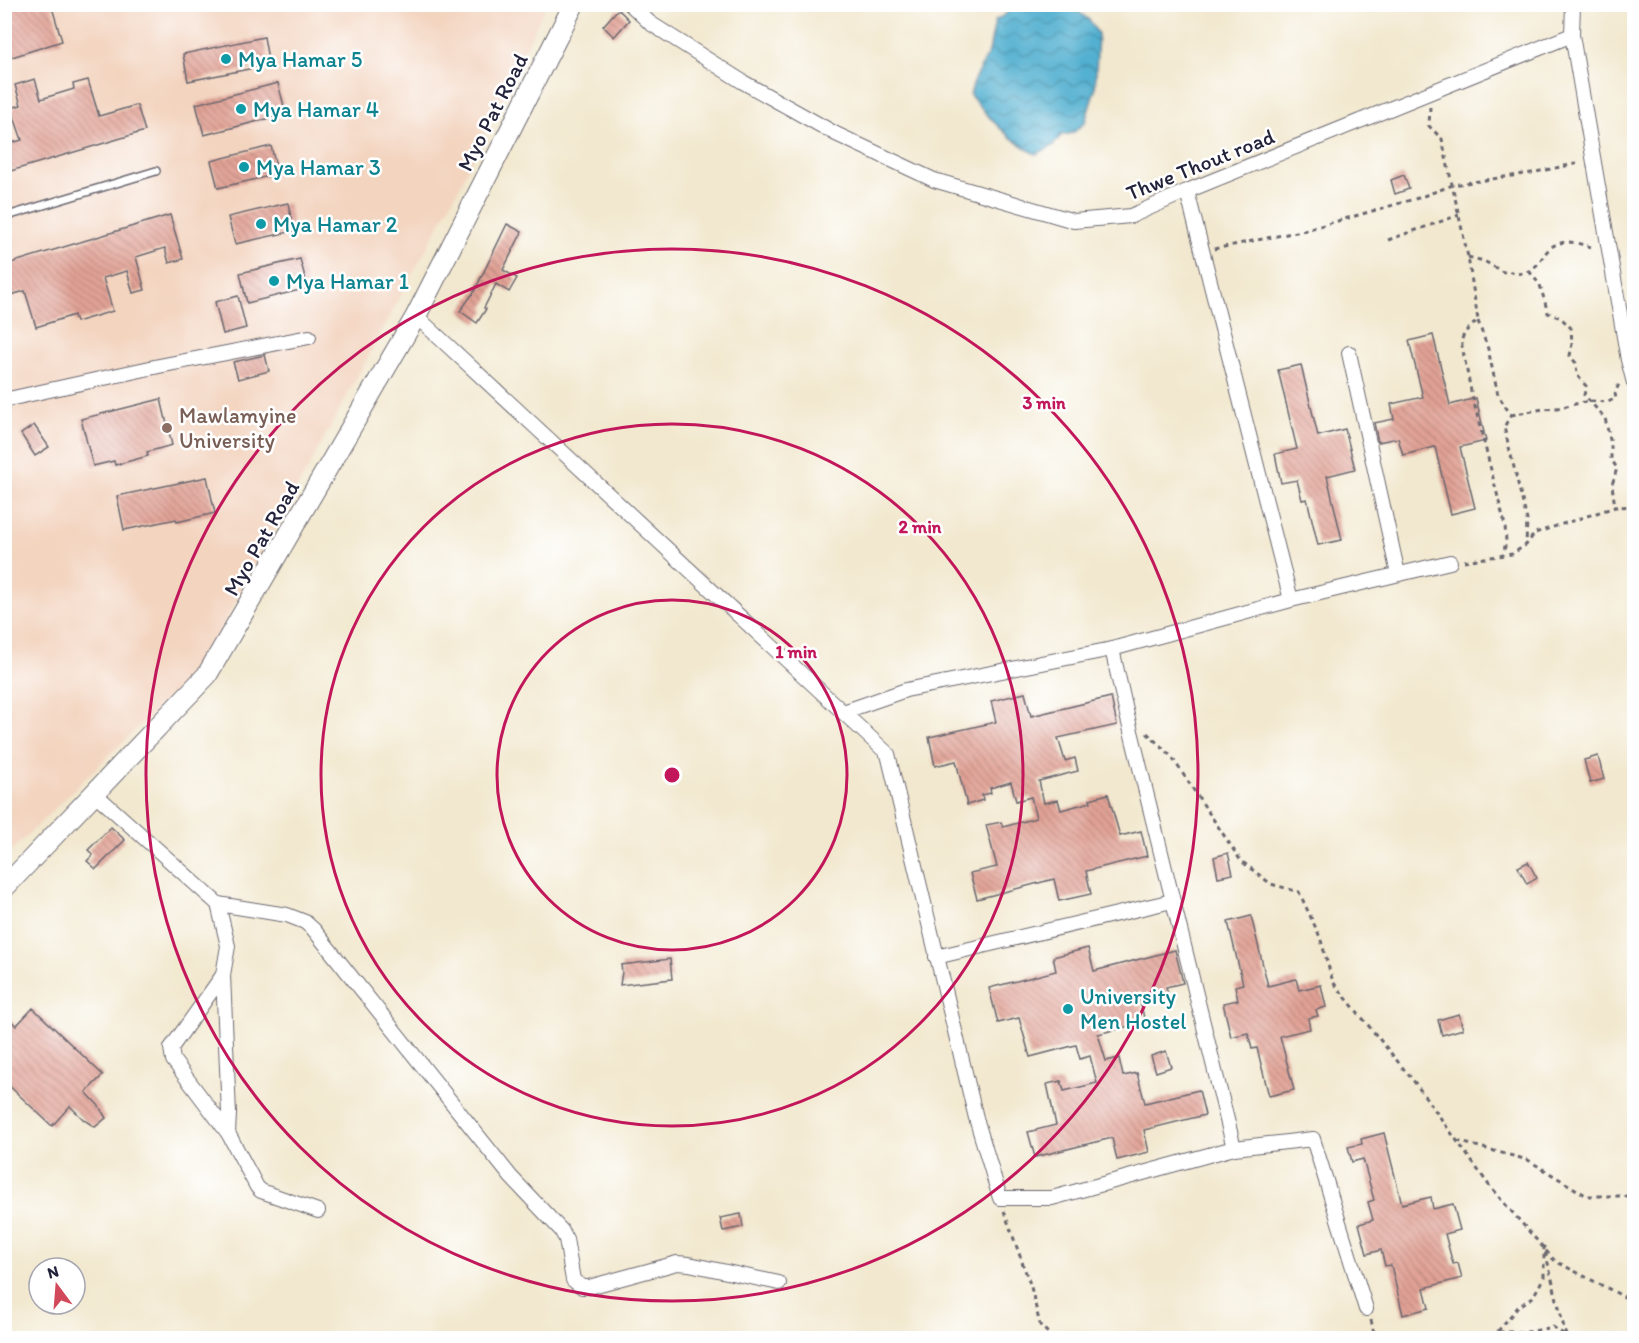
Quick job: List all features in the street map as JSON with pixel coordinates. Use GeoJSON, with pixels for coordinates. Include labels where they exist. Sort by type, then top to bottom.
{"type":"FeatureCollection","features":[{"type":"Feature","properties":{"kind":"main road","name":"Myo Pat Road"},"geometry":{"type":"LineString","coordinates":[[4,888],[207,675],[416,316],[574,4]]}},
{"type":"Feature","properties":{"kind":"street","name":"Thwe Thout road"},"geometry":{"type":"LineString","coordinates":[[630,4],[650,23],[743,82],[836,134],[933,180],[1074,221],[1131,216],[1187,191],[1572,35]]}},
{"type":"Feature","properties":{"kind":"street"},"geometry":{"type":"LineString","coordinates":[[1573,4],[1572,35],[1631,387]]}},
{"type":"Feature","properties":{"kind":"street"},"geometry":{"type":"LineString","coordinates":[[1187,191],[1291,600]]}},
{"type":"Feature","properties":{"kind":"street"},"geometry":{"type":"LineString","coordinates":[[416,316],[888,754],[976,1118],[1000,1198],[1052,1198],[1234,1148],[1313,1139],[1366,1309]]}},
{"type":"Feature","properties":{"kind":"street"},"geometry":{"type":"LineString","coordinates":[[4,400],[159,366],[309,337]]}},
{"type":"Feature","properties":{"kind":"street"},"geometry":{"type":"LineString","coordinates":[[1348,353],[1398,574]]}},
{"type":"Feature","properties":{"kind":"street"},"geometry":{"type":"LineString","coordinates":[[843,712],[906,690],[1112,649],[1291,600],[1450,562]]}},
{"type":"Feature","properties":{"kind":"street"},"geometry":{"type":"LineString","coordinates":[[1112,649],[1234,1148]]}},
{"type":"Feature","properties":{"kind":"street"},"geometry":{"type":"LineString","coordinates":[[94,793],[206,896],[218,904],[287,915],[304,922],[314,930],[511,1177],[561,1230],[566,1239],[573,1280],[577,1284],[589,1287],[677,1263],[779,1283]]}},
{"type":"Feature","properties":{"kind":"street"},"geometry":{"type":"LineString","coordinates":[[936,957],[1172,901]]}},
{"type":"Feature","properties":{"kind":"street"},"geometry":{"type":"LineString","coordinates":[[218,904],[228,946],[223,975],[228,1133]]}},
{"type":"Feature","properties":{"kind":"street"},"geometry":{"type":"LineString","coordinates":[[223,975],[171,1048],[173,1060],[228,1133],[257,1187],[261,1191],[318,1211]]}},
{"type":"Feature","properties":{"kind":"lane"},"geometry":{"type":"LineString","coordinates":[[4,217],[156,171]]}},
{"type":"Feature","properties":{"kind":"path"},"geometry":{"type":"LineString","coordinates":[[1427,94],[1431,104],[1428,117],[1429,126],[1442,139],[1453,185],[1478,320],[1488,349],[1498,395],[1511,415]]}},
{"type":"Feature","properties":{"kind":"path"},"geometry":{"type":"LineString","coordinates":[[1202,251],[1306,230],[1418,198],[1453,185],[1531,173],[1594,160]]}},
{"type":"Feature","properties":{"kind":"path"},"geometry":{"type":"LineString","coordinates":[[1389,240],[1459,215]]}},
{"type":"Feature","properties":{"kind":"path"},"geometry":{"type":"LineString","coordinates":[[1468,257],[1484,261],[1503,272],[1517,274],[1529,271],[1546,251],[1556,245],[1567,242],[1592,248],[1609,247]]}},
{"type":"Feature","properties":{"kind":"path"},"geometry":{"type":"LineString","coordinates":[[1529,271],[1540,285],[1548,313],[1561,318],[1572,328],[1570,357],[1576,363],[1576,375],[1586,386],[1584,395],[1605,418],[1609,430],[1611,459],[1617,468],[1612,485],[1615,507]]}},
{"type":"Feature","properties":{"kind":"path"},"geometry":{"type":"LineString","coordinates":[[1478,320],[1465,332],[1461,341],[1471,391],[1505,525],[1506,542],[1503,555]]}},
{"type":"Feature","properties":{"kind":"path"},"geometry":{"type":"LineString","coordinates":[[1526,544],[1527,520],[1504,427],[1511,415],[1589,401],[1608,402],[1616,398],[1618,386],[1631,387]]}},
{"type":"Feature","properties":{"kind":"path"},"geometry":{"type":"LineString","coordinates":[[1450,562],[1512,554],[1526,544],[1535,533],[1615,507],[1635,506]]}},
{"type":"Feature","properties":{"kind":"path"},"geometry":{"type":"LineString","coordinates":[[1127,715],[1171,756],[1241,861],[1271,884],[1299,892],[1320,937],[1333,982],[1416,1084],[1491,1188],[1555,1260],[1635,1302]]}},
{"type":"Feature","properties":{"kind":"path"},"geometry":{"type":"LineString","coordinates":[[1457,1141],[1528,1160],[1587,1196],[1635,1196]]}},
{"type":"Feature","properties":{"kind":"path"},"geometry":{"type":"LineString","coordinates":[[1000,1198],[1031,1287],[1040,1325],[1053,1338]]}},
{"type":"Feature","properties":{"kind":"path"},"geometry":{"type":"LineString","coordinates":[[1492,1338],[1518,1307],[1533,1297],[1544,1277],[1544,1247]]}},
{"type":"Feature","properties":{"kind":"path"},"geometry":{"type":"LineString","coordinates":[[1498,1332],[1528,1332],[1553,1327],[1566,1336],[1544,1247]]}},
{"type":"Feature","properties":{"kind":"path"},"geometry":{"type":"LineString","coordinates":[[1366,1309],[1376,1338]]}},
{"type":"Feature","properties":{"kind":"shaded area","name":"Mawlamyine University"},"geometry":{"type":"Polygon","coordinates":[[[5,5],[546,5],[458,190],[202,665],[5,857],[5,5]]]}},
{"type":"Feature","properties":{"kind":"water"},"geometry":{"type":"Polygon","coordinates":[[[1012,5],[1070,5],[1089,20],[1098,34],[1095,89],[1085,122],[1073,133],[1061,135],[1053,146],[1036,154],[1000,128],[970,95],[975,78],[989,52],[995,21],[1007,13],[1012,5]]]}},
{"type":"Feature","properties":{"kind":"building"},"geometry":{"type":"Polygon","coordinates":[[[4,4],[51,4],[62,41],[9,58],[4,44],[4,4]]]}},
{"type":"Feature","properties":{"kind":"building"},"geometry":{"type":"Polygon","coordinates":[[[618,9],[629,20],[614,37],[603,26],[618,9]]]}},
{"type":"Feature","properties":{"kind":"building","name":"Mya Hamar 5"},"geometry":{"type":"Polygon","coordinates":[[[264,37],[269,65],[188,81],[183,54],[264,37]]]}},
{"type":"Feature","properties":{"kind":"building"},"geometry":{"type":"Polygon","coordinates":[[[35,79],[41,99],[74,89],[73,84],[88,80],[99,116],[137,105],[145,131],[4,173],[4,145],[22,140],[11,108],[21,105],[15,85],[35,79]]]}},
{"type":"Feature","properties":{"kind":"building","name":"Mya Hamar 4"},"geometry":{"type":"Polygon","coordinates":[[[278,83],[286,114],[204,135],[196,104],[278,83]]]}},
{"type":"Feature","properties":{"kind":"building","name":"Mya Hamar 3"},"geometry":{"type":"Polygon","coordinates":[[[271,146],[278,174],[218,188],[211,161],[271,146]]]}},
{"type":"Feature","properties":{"kind":"building"},"geometry":{"type":"Polygon","coordinates":[[[1404,175],[1409,189],[1395,194],[1391,180],[1404,175]]]}},
{"type":"Feature","properties":{"kind":"building","name":"Mya Hamar 2"},"geometry":{"type":"Polygon","coordinates":[[[288,203],[294,231],[235,244],[228,217],[288,203]]]}},
{"type":"Feature","properties":{"kind":"building"},"geometry":{"type":"Polygon","coordinates":[[[170,215],[183,259],[169,263],[165,248],[136,257],[145,290],[133,293],[127,271],[103,278],[113,311],[76,322],[74,315],[36,327],[25,291],[4,297],[4,265],[170,215]]]}},
{"type":"Feature","properties":{"kind":"building"},"geometry":{"type":"Polygon","coordinates":[[[507,224],[522,232],[503,270],[517,278],[509,292],[496,284],[484,308],[486,309],[477,323],[460,311],[474,292],[507,224]]]}},
{"type":"Feature","properties":{"kind":"building","name":"Mya Hamar 1"},"geometry":{"type":"Polygon","coordinates":[[[300,259],[308,288],[247,303],[240,273],[300,259]]]}},
{"type":"Feature","properties":{"kind":"building"},"geometry":{"type":"Polygon","coordinates":[[[238,296],[246,328],[223,334],[215,302],[238,296]]]}},
{"type":"Feature","properties":{"kind":"building"},"geometry":{"type":"Polygon","coordinates":[[[1433,335],[1450,405],[1476,398],[1486,441],[1460,447],[1475,508],[1451,514],[1435,447],[1403,455],[1398,438],[1378,442],[1374,423],[1394,419],[1391,404],[1423,397],[1409,341],[1433,335]]]}},
{"type":"Feature","properties":{"kind":"building"},"geometry":{"type":"Polygon","coordinates":[[[265,355],[269,371],[238,379],[233,362],[265,355]]]}},
{"type":"Feature","properties":{"kind":"building"},"geometry":{"type":"Polygon","coordinates":[[[1301,365],[1318,436],[1345,429],[1355,469],[1327,476],[1342,540],[1318,545],[1307,499],[1302,500],[1297,480],[1281,483],[1275,454],[1297,449],[1278,370],[1301,365]]]}},
{"type":"Feature","properties":{"kind":"building"},"geometry":{"type":"Polygon","coordinates":[[[161,399],[172,445],[147,452],[148,456],[115,465],[114,461],[93,466],[81,419],[161,399]]]}},
{"type":"Feature","properties":{"kind":"building"},"geometry":{"type":"Polygon","coordinates":[[[34,425],[49,447],[35,456],[21,434],[34,425]]]}},
{"type":"Feature","properties":{"kind":"building"},"geometry":{"type":"Polygon","coordinates":[[[207,477],[215,513],[177,522],[176,519],[124,530],[117,496],[207,477]]]}},
{"type":"Feature","properties":{"kind":"building"},"geometry":{"type":"Polygon","coordinates":[[[1025,693],[1031,716],[1111,697],[1117,725],[1058,738],[1065,761],[1075,758],[1078,771],[1039,781],[1044,803],[1058,800],[1061,810],[1091,802],[1090,799],[1108,794],[1120,836],[1141,831],[1147,856],[1086,871],[1091,894],[1059,901],[1054,879],[977,899],[970,873],[997,867],[986,825],[1001,822],[1003,827],[1036,818],[1031,797],[1016,801],[1011,782],[990,788],[991,793],[982,795],[983,800],[967,805],[956,761],[935,766],[929,737],[996,722],[991,701],[1025,693]]]}},
{"type":"Feature","properties":{"kind":"building"},"geometry":{"type":"Polygon","coordinates":[[[1598,756],[1604,779],[1590,783],[1584,760],[1598,756]]]}},
{"type":"Feature","properties":{"kind":"building"},"geometry":{"type":"Polygon","coordinates":[[[111,827],[125,840],[96,869],[87,861],[93,855],[88,850],[111,827]]]}},
{"type":"Feature","properties":{"kind":"building"},"geometry":{"type":"Polygon","coordinates":[[[1228,853],[1233,874],[1218,877],[1214,857],[1228,853]]]}},
{"type":"Feature","properties":{"kind":"building"},"geometry":{"type":"Polygon","coordinates":[[[1528,862],[1537,878],[1527,884],[1518,867],[1528,862]]]}},
{"type":"Feature","properties":{"kind":"building","name":"University Men Hostel"},"geometry":{"type":"Polygon","coordinates":[[[1251,916],[1268,986],[1296,979],[1299,990],[1321,985],[1326,1007],[1316,1010],[1318,1016],[1308,1018],[1310,1029],[1280,1036],[1294,1090],[1269,1096],[1257,1048],[1252,1049],[1248,1033],[1231,1037],[1223,1003],[1238,1000],[1235,986],[1243,984],[1228,922],[1251,916]]]}},
{"type":"Feature","properties":{"kind":"building"},"geometry":{"type":"Polygon","coordinates":[[[1088,948],[1094,971],[1175,950],[1183,983],[1166,987],[1168,994],[1140,1001],[1145,1022],[1098,1034],[1106,1061],[1119,1058],[1123,1076],[1137,1073],[1145,1103],[1199,1090],[1205,1115],[1144,1130],[1149,1152],[1117,1160],[1112,1138],[1035,1157],[1028,1132],[1056,1125],[1047,1084],[1061,1081],[1064,1091],[1097,1083],[1090,1056],[1080,1059],[1076,1045],[1030,1057],[1019,1018],[998,1023],[989,988],[1056,971],[1053,957],[1088,948]]]}},
{"type":"Feature","properties":{"kind":"building"},"geometry":{"type":"Polygon","coordinates":[[[670,959],[672,979],[620,985],[621,965],[670,959]]]}},
{"type":"Feature","properties":{"kind":"building"},"geometry":{"type":"Polygon","coordinates":[[[33,1008],[103,1075],[86,1092],[106,1118],[95,1127],[70,1106],[52,1126],[4,1081],[4,1025],[11,1020],[16,1026],[33,1008]]]}},
{"type":"Feature","properties":{"kind":"building"},"geometry":{"type":"Polygon","coordinates":[[[1459,1014],[1463,1029],[1442,1035],[1438,1020],[1459,1014]]]}},
{"type":"Feature","properties":{"kind":"building","name":"University Men Hostel"},"geometry":{"type":"Polygon","coordinates":[[[1166,1051],[1171,1067],[1156,1072],[1151,1056],[1166,1051]]]}},
{"type":"Feature","properties":{"kind":"building"},"geometry":{"type":"Polygon","coordinates":[[[1384,1133],[1402,1204],[1431,1197],[1433,1209],[1453,1204],[1460,1230],[1445,1234],[1453,1264],[1458,1263],[1462,1278],[1424,1288],[1429,1308],[1403,1315],[1391,1265],[1385,1266],[1381,1250],[1367,1254],[1359,1224],[1373,1220],[1368,1202],[1374,1200],[1363,1159],[1352,1162],[1348,1147],[1362,1144],[1361,1139],[1384,1133]]]}},
{"type":"Feature","properties":{"kind":"building"},"geometry":{"type":"Polygon","coordinates":[[[741,1214],[743,1227],[723,1231],[720,1218],[741,1214]]]}},
{"type":"Feature","properties":{"kind":"place","name":"Mya Hamar 5"},"geometry":{"type":"Point","coordinates":[226,59]}},
{"type":"Feature","properties":{"kind":"place","name":"Mya Hamar 4"},"geometry":{"type":"Point","coordinates":[241,109]}},
{"type":"Feature","properties":{"kind":"place","name":"Mya Hamar 3"},"geometry":{"type":"Point","coordinates":[244,167]}},
{"type":"Feature","properties":{"kind":"place","name":"Mya Hamar 2"},"geometry":{"type":"Point","coordinates":[261,224]}},
{"type":"Feature","properties":{"kind":"place","name":"Mya Hamar 1"},"geometry":{"type":"Point","coordinates":[274,281]}},
{"type":"Feature","properties":{"kind":"place","name":"Mawlamyine University"},"geometry":{"type":"Point","coordinates":[167,428]}},
{"type":"Feature","properties":{"kind":"place","name":"University Men Hostel"},"geometry":{"type":"Point","coordinates":[1068,1009]}}]}
